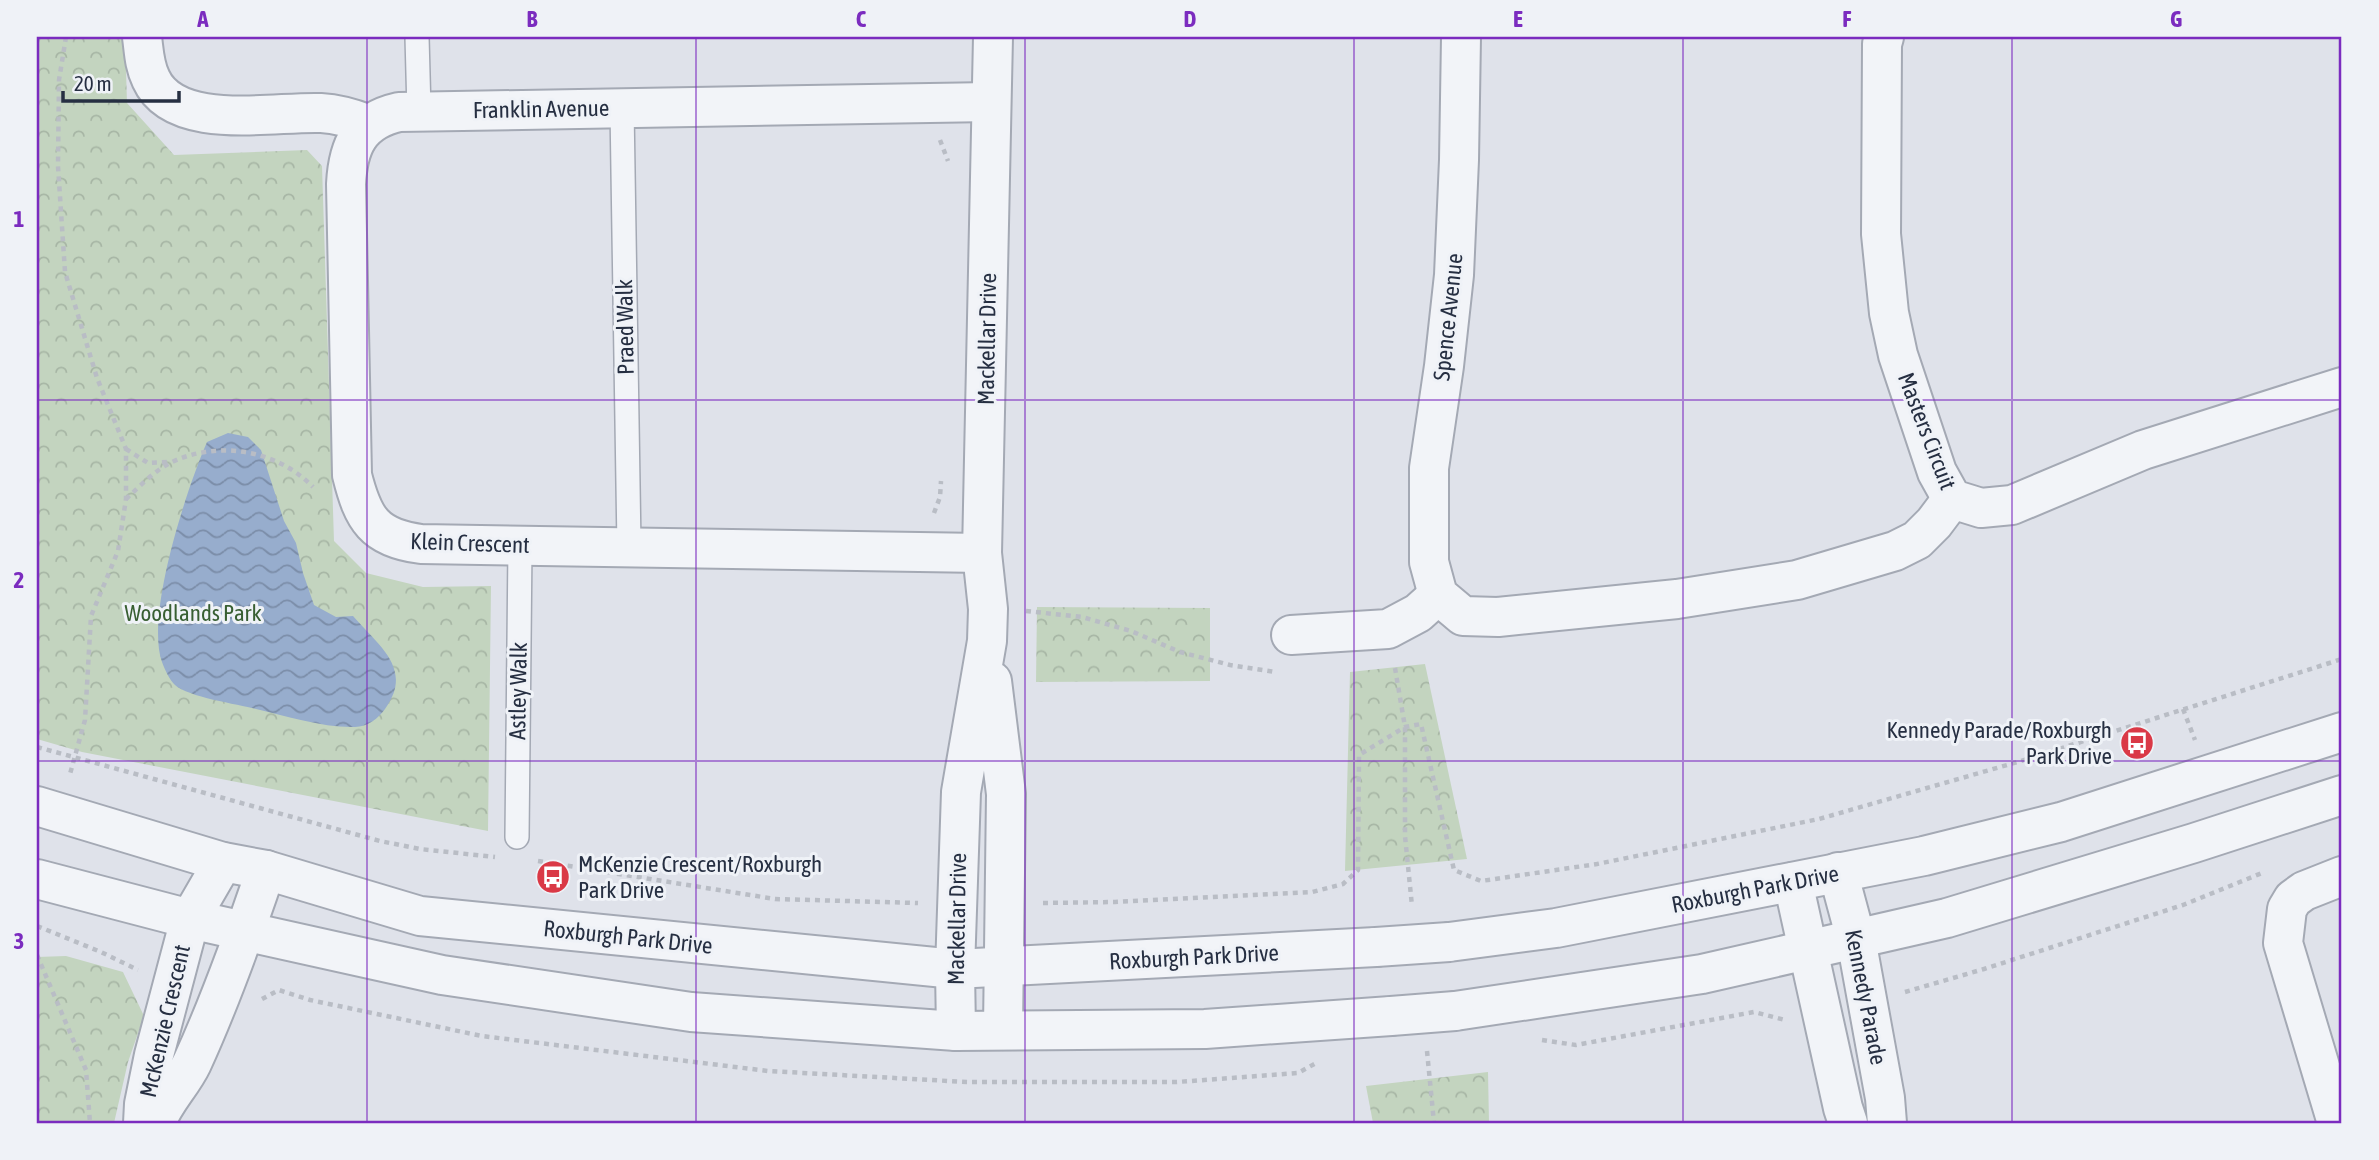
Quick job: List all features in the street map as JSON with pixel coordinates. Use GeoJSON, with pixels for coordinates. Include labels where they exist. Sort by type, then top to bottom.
{"type":"FeatureCollection","features":[{"type":"Feature","properties":{"kind":"street"},"geometry":{"type":"LineString","coordinates":[[142,37],[144,61],[152,81],[172,102],[188,110],[214,114],[322,113],[345,116],[368,124]]}},
{"type":"Feature","properties":{"kind":"street","name":"Mackellar Drive"},"geometry":{"type":"LineString","coordinates":[[993,37],[982,552],[1006,794],[1003,1029]]}},
{"type":"Feature","properties":{"kind":"street","name":"Spence Avenue"},"geometry":{"type":"LineString","coordinates":[[1438,595],[1429,562],[1429,468],[1454,275],[1461,37]]}},
{"type":"Feature","properties":{"kind":"street","name":"Masters Circuit"},"geometry":{"type":"LineString","coordinates":[[1884,37],[1881,234],[1889,313],[1898,355],[1937,472],[1952,499],[1981,508],[2012,505],[2143,450],[2342,387]]}},
{"type":"Feature","properties":{"kind":"street","name":"Franklin Avenue"},"geometry":{"type":"LineString","coordinates":[[368,124],[379,117],[419,111],[991,102]]}},
{"type":"Feature","properties":{"kind":"street","name":"Klein Crescent"},"geometry":{"type":"LineString","coordinates":[[368,124],[355,141],[347,163],[346,184],[352,475],[359,502],[371,523],[398,541],[421,544],[982,552]]}},
{"type":"Feature","properties":{"kind":"street"},"geometry":{"type":"LineString","coordinates":[[1291,635],[1388,629],[1418,613],[1438,595],[1463,616],[1498,617],[1677,599],[1797,580],[1895,551],[1917,540],[1952,499]]}},
{"type":"Feature","properties":{"kind":"street","name":"Mackellar Drive"},"geometry":{"type":"LineString","coordinates":[[956,1031],[955,969],[961,792],[988,625]]}},
{"type":"Feature","properties":{"kind":"street","name":"Roxburgh Park Drive"},"geometry":{"type":"LineString","coordinates":[[48,810],[420,916],[955,969],[1002,968],[1449,942],[1556,928],[1924,856],[2062,822],[2342,732]]}},
{"type":"Feature","properties":{"kind":"street"},"geometry":{"type":"LineString","coordinates":[[37,878],[190,919],[442,975],[691,1012],[956,1031],[1205,1029],[1455,1011],[1702,974],[1948,918],[2342,795]]}},
{"type":"Feature","properties":{"kind":"street","name":"McKenzie Crescent"},"geometry":{"type":"LineString","coordinates":[[143,1123],[144,1104],[155,1055],[190,919],[223,862]]}},
{"type":"Feature","properties":{"kind":"street","name":"McKenzie Crescent"},"geometry":{"type":"LineString","coordinates":[[156,1123],[191,1066],[245,932],[265,870]]}},
{"type":"Feature","properties":{"kind":"street","name":"Kennedy Parade"},"geometry":{"type":"LineString","coordinates":[[1838,872],[1856,939],[1885,1098],[1887,1123]]}},
{"type":"Feature","properties":{"kind":"street"},"geometry":{"type":"LineString","coordinates":[[2337,1123],[2283,943],[2287,909],[2293,899],[2304,891],[2342,876]]}},
{"type":"Feature","properties":{"kind":"street","name":"Kennedy Parade"},"geometry":{"type":"LineString","coordinates":[[1793,882],[1848,1123]]}},
{"type":"Feature","properties":{"kind":"lane"},"geometry":{"type":"LineString","coordinates":[[417,37],[419,111]]}},
{"type":"Feature","properties":{"kind":"lane","name":"Praed Walk"},"geometry":{"type":"LineString","coordinates":[[622,108],[629,547]]}},
{"type":"Feature","properties":{"kind":"lane","name":"Astley Walk"},"geometry":{"type":"LineString","coordinates":[[517,837],[520,546]]}},
{"type":"Feature","properties":{"kind":"path"},"geometry":{"type":"LineString","coordinates":[[48,810],[75,757],[85,720],[92,616],[118,551],[126,499],[126,449],[97,378],[65,272],[58,166],[59,80],[66,37]]}},
{"type":"Feature","properties":{"kind":"path"},"geometry":{"type":"LineString","coordinates":[[937,103],[939,138],[948,158],[948,171]]}},
{"type":"Feature","properties":{"kind":"path"},"geometry":{"type":"LineString","coordinates":[[126,449],[148,463],[170,463]]}},
{"type":"Feature","properties":{"kind":"path"},"geometry":{"type":"LineString","coordinates":[[126,499],[170,463],[214,450],[235,450],[278,462],[299,473],[317,490]]}},
{"type":"Feature","properties":{"kind":"path"},"geometry":{"type":"LineString","coordinates":[[930,552],[933,517],[940,497],[941,480]]}},
{"type":"Feature","properties":{"kind":"path"},"geometry":{"type":"LineString","coordinates":[[988,625],[1082,617],[1132,631],[1180,652],[1230,665],[1278,672]]}},
{"type":"Feature","properties":{"kind":"path"},"geometry":{"type":"LineString","coordinates":[[1388,629],[1405,727],[1405,836],[1413,917]]}},
{"type":"Feature","properties":{"kind":"path"},"geometry":{"type":"LineString","coordinates":[[1003,903],[1115,902],[1286,893],[1343,884],[1358,870],[1359,755],[1405,727],[1421,724],[1454,870],[1481,881],[1597,864],[1819,819],[2021,761],[2342,659]]}},
{"type":"Feature","properties":{"kind":"path"},"geometry":{"type":"LineString","coordinates":[[37,747],[380,841],[420,849],[497,857]]}},
{"type":"Feature","properties":{"kind":"path"},"geometry":{"type":"LineString","coordinates":[[537,861],[775,899],[957,904]]}},
{"type":"Feature","properties":{"kind":"path"},"geometry":{"type":"LineString","coordinates":[[1902,994],[2183,905],[2265,872]]}},
{"type":"Feature","properties":{"kind":"path"},"geometry":{"type":"LineString","coordinates":[[37,926],[101,951],[146,974]]}},
{"type":"Feature","properties":{"kind":"path"},"geometry":{"type":"LineString","coordinates":[[37,954],[86,1070],[90,1123]]}},
{"type":"Feature","properties":{"kind":"path"},"geometry":{"type":"LineString","coordinates":[[1426,1038],[1434,1123]]}},
{"type":"Feature","properties":{"kind":"green space","name":"Woodlands Park"},"geometry":{"type":"Polygon","coordinates":[[[37,37],[125,37],[127,103],[174,155],[307,150],[322,166],[334,541],[366,573],[423,587],[491,586],[488,831],[82,752],[37,739],[37,37]]]}},
{"type":"Feature","properties":{"kind":"green space"},"geometry":{"type":"Polygon","coordinates":[[[1037,607],[1210,608],[1210,681],[1036,682],[1037,607]]]}},
{"type":"Feature","properties":{"kind":"green space"},"geometry":{"type":"Polygon","coordinates":[[[1425,664],[1467,859],[1345,871],[1350,672],[1425,664]]]}},
{"type":"Feature","properties":{"kind":"green space"},"geometry":{"type":"Polygon","coordinates":[[[66,956],[123,972],[144,1016],[128,1062],[114,1123],[37,1123],[37,957],[66,956]]]}},
{"type":"Feature","properties":{"kind":"green space"},"geometry":{"type":"Polygon","coordinates":[[[1488,1072],[1489,1123],[1373,1123],[1366,1086],[1488,1072]]]}},
{"type":"Feature","properties":{"kind":"water"},"geometry":{"type":"Polygon","coordinates":[[[228,433],[248,437],[261,450],[284,521],[296,543],[314,605],[336,617],[353,616],[390,659],[396,682],[393,695],[376,719],[368,724],[343,727],[318,724],[201,697],[175,685],[166,671],[158,641],[159,614],[163,584],[179,519],[207,442],[228,433]]]}},
{"type":"Feature","properties":{"kind":"place","name":"Kennedy Parade/Roxburgh Park Drive"},"geometry":{"type":"Point","coordinates":[2137,743]}},
{"type":"Feature","properties":{"kind":"place","name":"McKenzie Crescent/Roxburgh Park Drive"},"geometry":{"type":"Point","coordinates":[553,877]}}]}
